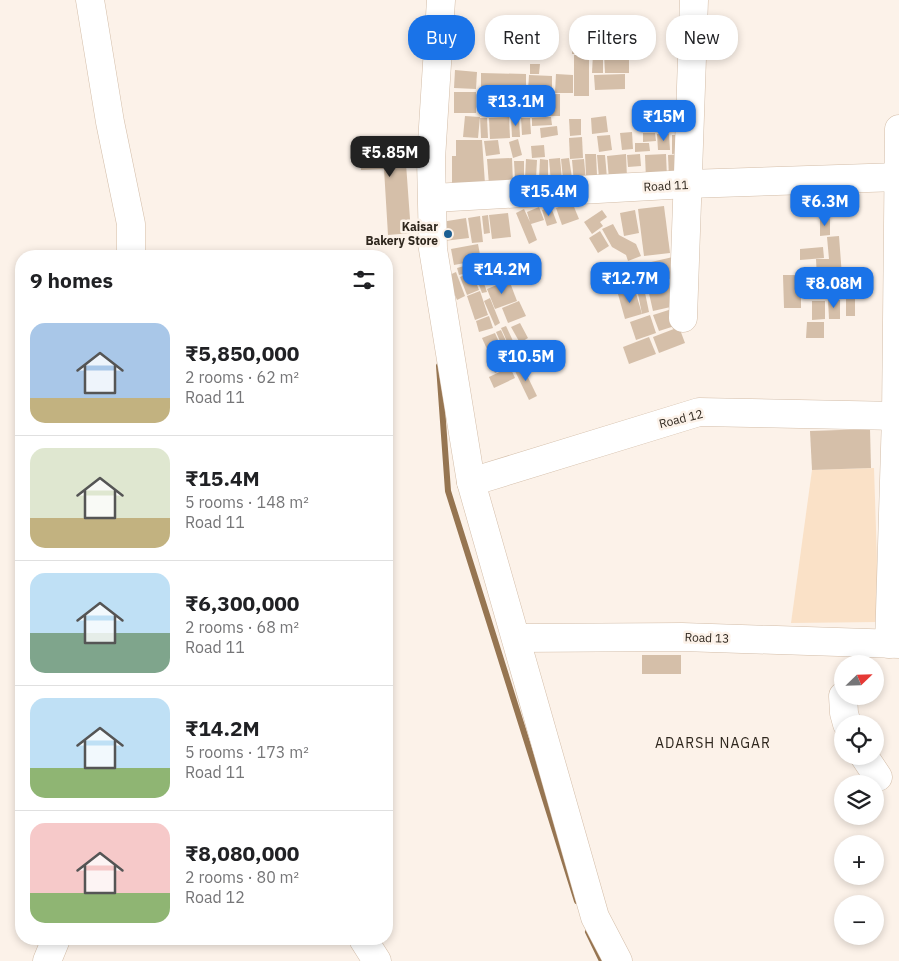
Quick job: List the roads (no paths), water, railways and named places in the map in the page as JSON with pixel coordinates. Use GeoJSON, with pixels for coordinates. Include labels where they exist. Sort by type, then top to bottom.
{"type":"FeatureCollection","features":[{"type":"Feature","properties":{"kind":"street"},"geometry":{"type":"LineString","coordinates":[[90,0],[110,122],[131,224],[132,250]]}},
{"type":"Feature","properties":{"kind":"street"},"geometry":{"type":"LineString","coordinates":[[441,0],[431,159],[433,249],[471,482],[595,918],[618,961]]}},
{"type":"Feature","properties":{"kind":"street"},"geometry":{"type":"LineString","coordinates":[[683,318],[694,0]]}},
{"type":"Feature","properties":{"kind":"street"},"geometry":{"type":"LineString","coordinates":[[894,644],[898,416],[899,129]]}},
{"type":"Feature","properties":{"kind":"street","name":"Road 11"},"geometry":{"type":"LineString","coordinates":[[433,198],[688,184],[898,177]]}},
{"type":"Feature","properties":{"kind":"street","name":"Road 12"},"geometry":{"type":"LineString","coordinates":[[471,482],[699,412],[898,416]]}},
{"type":"Feature","properties":{"kind":"street","name":"Road 13"},"geometry":{"type":"LineString","coordinates":[[516,638],[682,637],[845,653],[894,644]]}},
{"type":"Feature","properties":{"kind":"street"},"geometry":{"type":"LineString","coordinates":[[47,961],[54,945]]}},
{"type":"Feature","properties":{"kind":"street"},"geometry":{"type":"LineString","coordinates":[[367,945],[377,961]]}},
{"type":"Feature","properties":{"kind":"waterway"},"geometry":{"type":"LineString","coordinates":[[439,366],[448,491],[577,901]]}},
{"type":"Feature","properties":{"kind":"waterway"},"geometry":{"type":"LineString","coordinates":[[588,932],[602,961]]}},
{"type":"Feature","properties":{"kind":"place","name":"Kaisar Bakery Store"},"geometry":{"type":"Point","coordinates":[448,234]}},
{"type":"Feature","properties":{"kind":"district","name":"ADARSH NAGAR"},"geometry":{"type":"Point","coordinates":[713,743]}}]}
